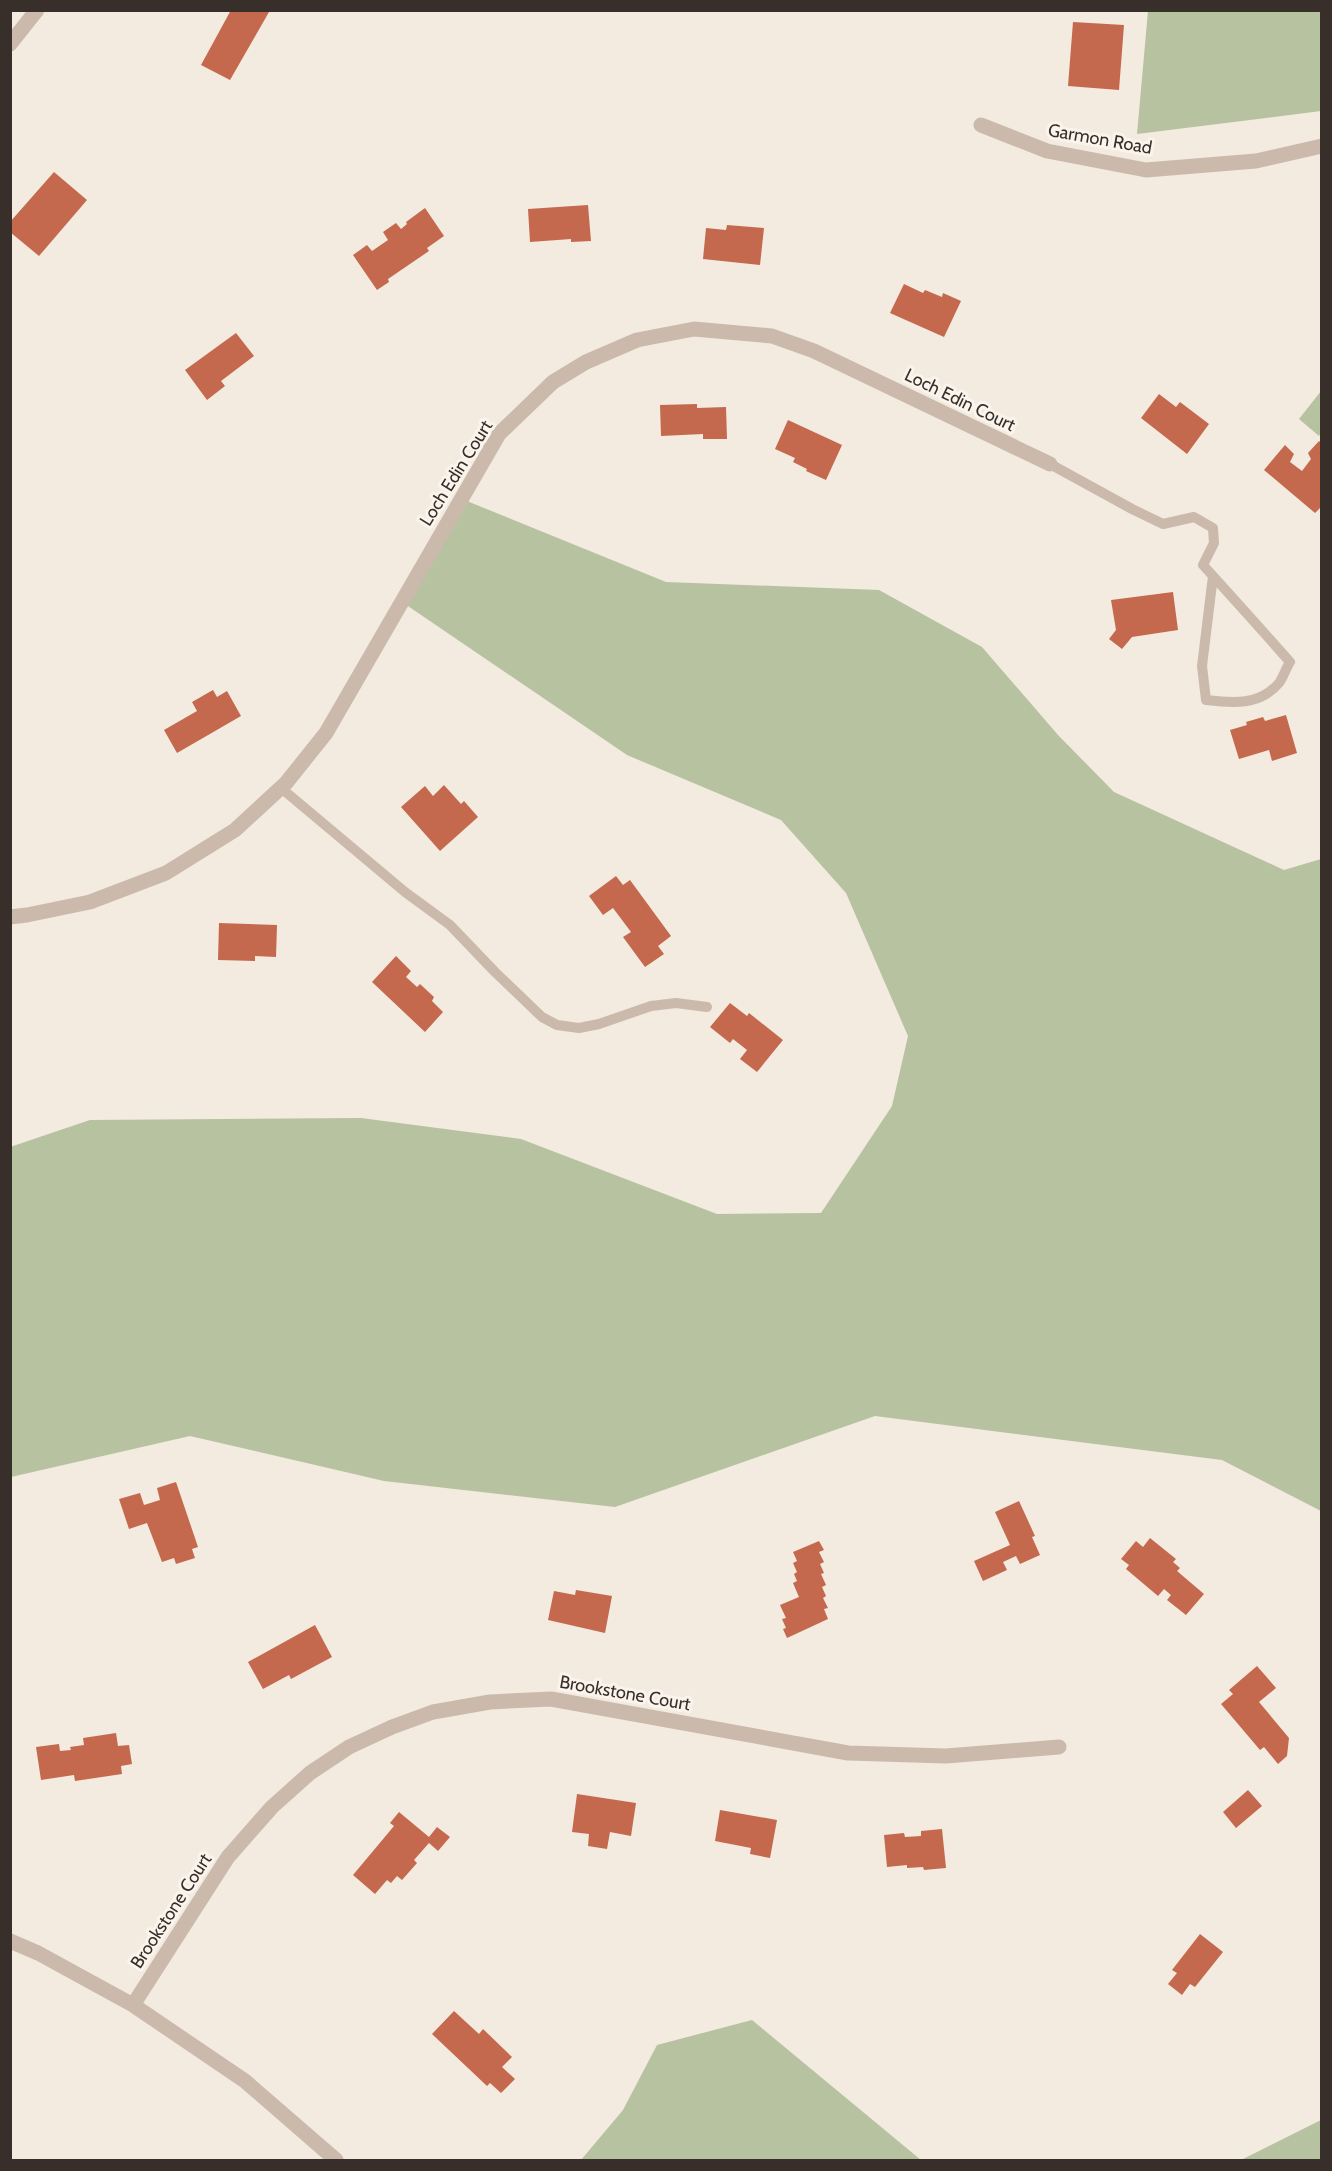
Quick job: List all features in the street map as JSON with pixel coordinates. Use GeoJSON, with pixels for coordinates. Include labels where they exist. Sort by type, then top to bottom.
{"type":"FeatureCollection","features":[{"type":"Feature","properties":{"kind":"street"},"geometry":{"type":"LineString","coordinates":[[10,44],[38,10]]}},
{"type":"Feature","properties":{"kind":"street","name":"Garmon Road"},"geometry":{"type":"LineString","coordinates":[[981,125],[1047,151],[1146,170],[1256,161],[1322,146]]}},
{"type":"Feature","properties":{"kind":"street","name":"Loch Edin Court"},"geometry":{"type":"LineString","coordinates":[[10,916],[27,915],[90,902],[166,873],[235,830],[281,788],[327,733],[499,434],[553,382],[586,362],[637,340],[694,329],[772,336],[814,351],[1050,464]]}},
{"type":"Feature","properties":{"kind":"street","name":"Brookstone Court"},"geometry":{"type":"LineString","coordinates":[[133,2005],[228,1857],[272,1807],[310,1773],[349,1748],[392,1727],[433,1712],[490,1702],[551,1700],[848,1753],[946,1756],[1059,1747]]}},
{"type":"Feature","properties":{"kind":"street"},"geometry":{"type":"LineString","coordinates":[[10,1941],[38,1953],[133,2005],[245,2081],[336,2160]]}},
{"type":"Feature","properties":{"kind":"lane"},"geometry":{"type":"LineString","coordinates":[[1050,464],[1163,524],[1194,517],[1214,528],[1214,543],[1203,565],[1213,576],[1290,662],[1278,684],[1257,700],[1233,703],[1206,700],[1202,666],[1213,576]]}},
{"type":"Feature","properties":{"kind":"lane"},"geometry":{"type":"LineString","coordinates":[[281,788],[405,892],[450,925],[542,1017],[557,1024],[579,1028],[651,1006],[676,1003],[706,1007]]}},
{"type":"Feature","properties":{"kind":"green space"},"geometry":{"type":"Polygon","coordinates":[[[1148,11],[1321,11],[1321,111],[1137,134],[1148,11]]]}},
{"type":"Feature","properties":{"kind":"green space"},"geometry":{"type":"Polygon","coordinates":[[[1321,391],[1321,432],[1319,436],[1299,419],[1321,391]]]}},
{"type":"Feature","properties":{"kind":"green space"},"geometry":{"type":"Polygon","coordinates":[[[462,499],[666,582],[879,590],[982,647],[1058,735],[1114,792],[1284,870],[1321,859],[1321,1511],[1222,1460],[875,1416],[615,1507],[384,1481],[190,1436],[11,1477],[10,1147],[90,1120],[361,1118],[521,1139],[717,1214],[821,1213],[892,1106],[908,1036],[846,893],[781,820],[627,755],[402,602],[462,499]]]}},
{"type":"Feature","properties":{"kind":"green space"},"geometry":{"type":"Polygon","coordinates":[[[752,2020],[921,2160],[581,2160],[623,2110],[657,2045],[752,2020]]]}},
{"type":"Feature","properties":{"kind":"green space"},"geometry":{"type":"Polygon","coordinates":[[[1321,2120],[1321,2160],[1241,2160],[1321,2120]]]}},
{"type":"Feature","properties":{"kind":"building"},"geometry":{"type":"Polygon","coordinates":[[[231,10],[269,12],[230,80],[201,65],[231,10]]]}},
{"type":"Feature","properties":{"kind":"building"},"geometry":{"type":"Polygon","coordinates":[[[1073,22],[1124,25],[1119,90],[1068,86],[1073,22]]]}},
{"type":"Feature","properties":{"kind":"building"},"geometry":{"type":"Polygon","coordinates":[[[54,172],[87,200],[39,256],[10,232],[10,222],[54,172]]]}},
{"type":"Feature","properties":{"kind":"building"},"geometry":{"type":"Polygon","coordinates":[[[588,205],[591,241],[571,242],[571,239],[530,242],[528,209],[588,205]]]}},
{"type":"Feature","properties":{"kind":"building"},"geometry":{"type":"Polygon","coordinates":[[[425,208],[444,236],[427,248],[429,251],[388,279],[389,282],[377,290],[353,255],[367,245],[372,251],[388,240],[383,232],[396,223],[401,229],[407,224],[406,222],[425,208]]]}},
{"type":"Feature","properties":{"kind":"building"},"geometry":{"type":"Polygon","coordinates":[[[727,225],[764,228],[760,265],[703,259],[706,228],[726,230],[727,225]]]}},
{"type":"Feature","properties":{"kind":"building"},"geometry":{"type":"Polygon","coordinates":[[[904,284],[923,293],[925,290],[942,297],[943,293],[961,301],[944,337],[890,313],[904,284]]]}},
{"type":"Feature","properties":{"kind":"building"},"geometry":{"type":"Polygon","coordinates":[[[236,333],[254,356],[221,381],[225,386],[207,400],[185,370],[236,333]]]}},
{"type":"Feature","properties":{"kind":"building"},"geometry":{"type":"Polygon","coordinates":[[[1159,394],[1176,407],[1180,402],[1209,424],[1187,454],[1141,418],[1159,394]]]}},
{"type":"Feature","properties":{"kind":"building"},"geometry":{"type":"Polygon","coordinates":[[[697,404],[697,408],[726,407],[727,439],[703,439],[703,434],[661,436],[660,405],[697,404]]]}},
{"type":"Feature","properties":{"kind":"building"},"geometry":{"type":"Polygon","coordinates":[[[788,420],[842,445],[826,480],[793,462],[795,458],[775,449],[788,420]]]}},
{"type":"Feature","properties":{"kind":"building"},"geometry":{"type":"Polygon","coordinates":[[[1319,441],[1322,443],[1322,506],[1315,513],[1264,470],[1285,445],[1294,454],[1290,462],[1302,471],[1311,459],[1308,453],[1319,441]]]}},
{"type":"Feature","properties":{"kind":"building"},"geometry":{"type":"Polygon","coordinates":[[[1173,592],[1178,630],[1132,637],[1122,649],[1109,639],[1116,630],[1111,600],[1173,592]]]}},
{"type":"Feature","properties":{"kind":"building"},"geometry":{"type":"Polygon","coordinates":[[[213,690],[217,697],[227,691],[241,716],[177,753],[164,730],[197,711],[192,702],[213,690]]]}},
{"type":"Feature","properties":{"kind":"building"},"geometry":{"type":"Polygon","coordinates":[[[1286,715],[1297,753],[1272,761],[1269,750],[1239,759],[1230,730],[1263,717],[1265,721],[1286,715]]]}},
{"type":"Feature","properties":{"kind":"building"},"geometry":{"type":"Polygon","coordinates":[[[444,785],[461,804],[464,801],[478,817],[440,851],[401,807],[425,786],[433,796],[444,785]]]}},
{"type":"Feature","properties":{"kind":"building"},"geometry":{"type":"Polygon","coordinates":[[[616,876],[623,885],[630,880],[671,936],[658,946],[664,954],[645,967],[623,937],[631,932],[613,908],[603,915],[589,896],[616,876]]]}},
{"type":"Feature","properties":{"kind":"building"},"geometry":{"type":"Polygon","coordinates":[[[219,923],[277,925],[276,957],[255,956],[255,961],[218,960],[219,923]]]}},
{"type":"Feature","properties":{"kind":"building"},"geometry":{"type":"Polygon","coordinates":[[[396,956],[411,971],[406,977],[417,987],[420,984],[434,997],[432,1001],[443,1012],[425,1032],[372,982],[396,956]]]}},
{"type":"Feature","properties":{"kind":"building"},"geometry":{"type":"Polygon","coordinates":[[[730,1003],[747,1016],[749,1013],[783,1040],[757,1072],[740,1059],[747,1050],[733,1039],[730,1043],[710,1027],[730,1003]]]}},
{"type":"Feature","properties":{"kind":"building"},"geometry":{"type":"Polygon","coordinates":[[[176,1482],[198,1547],[192,1549],[195,1558],[176,1564],[174,1558],[162,1562],[147,1523],[129,1529],[119,1499],[140,1493],[144,1505],[160,1500],[157,1488],[176,1482]]]}},
{"type":"Feature","properties":{"kind":"building"},"geometry":{"type":"Polygon","coordinates":[[[1019,1501],[1035,1536],[1032,1537],[1040,1555],[1020,1564],[1016,1556],[1003,1562],[1007,1570],[983,1581],[974,1561],[1010,1545],[995,1512],[1019,1501]]]}},
{"type":"Feature","properties":{"kind":"building"},"geometry":{"type":"Polygon","coordinates":[[[1150,1538],[1176,1559],[1173,1562],[1180,1568],[1177,1571],[1204,1594],[1186,1615],[1167,1600],[1171,1595],[1164,1589],[1158,1596],[1126,1569],[1129,1565],[1121,1559],[1136,1541],[1143,1547],[1150,1538]]]}},
{"type":"Feature","properties":{"kind":"building"},"geometry":{"type":"Polygon","coordinates":[[[819,1541],[824,1550],[819,1552],[824,1562],[820,1564],[826,1585],[822,1587],[826,1596],[823,1598],[828,1608],[824,1609],[828,1619],[787,1638],[782,1619],[786,1618],[780,1605],[799,1597],[793,1583],[797,1581],[794,1574],[797,1572],[793,1563],[797,1561],[793,1552],[819,1541]]]}},
{"type":"Feature","properties":{"kind":"building"},"geometry":{"type":"Polygon","coordinates":[[[576,1590],[612,1596],[605,1633],[548,1620],[554,1591],[575,1595],[576,1590]]]}},
{"type":"Feature","properties":{"kind":"building"},"geometry":{"type":"Polygon","coordinates":[[[315,1625],[332,1657],[291,1679],[289,1675],[263,1689],[248,1662],[315,1625]]]}},
{"type":"Feature","properties":{"kind":"building"},"geometry":{"type":"Polygon","coordinates":[[[1257,1666],[1276,1688],[1259,1702],[1289,1738],[1287,1756],[1278,1764],[1264,1747],[1260,1750],[1221,1704],[1233,1694],[1229,1690],[1257,1666]]]}},
{"type":"Feature","properties":{"kind":"building"},"geometry":{"type":"Polygon","coordinates":[[[116,1733],[118,1746],[129,1745],[132,1764],[121,1766],[122,1774],[75,1781],[74,1775],[41,1780],[36,1747],[59,1744],[60,1751],[71,1750],[70,1747],[84,1745],[83,1738],[116,1733]]]}},
{"type":"Feature","properties":{"kind":"building"},"geometry":{"type":"Polygon","coordinates":[[[1248,1790],[1262,1806],[1236,1828],[1223,1812],[1248,1790]]]}},
{"type":"Feature","properties":{"kind":"building"},"geometry":{"type":"Polygon","coordinates":[[[577,1794],[636,1803],[631,1836],[610,1832],[607,1849],[588,1846],[589,1834],[572,1832],[577,1794]]]}},
{"type":"Feature","properties":{"kind":"building"},"geometry":{"type":"Polygon","coordinates":[[[720,1810],[777,1820],[770,1858],[750,1854],[751,1848],[715,1841],[720,1810]]]}},
{"type":"Feature","properties":{"kind":"building"},"geometry":{"type":"Polygon","coordinates":[[[399,1812],[429,1837],[437,1827],[450,1837],[438,1851],[429,1843],[414,1860],[417,1863],[402,1880],[397,1876],[391,1883],[387,1880],[375,1894],[353,1875],[394,1826],[390,1823],[399,1812]]]}},
{"type":"Feature","properties":{"kind":"building"},"geometry":{"type":"Polygon","coordinates":[[[942,1829],[946,1868],[924,1870],[923,1867],[907,1868],[907,1865],[887,1867],[884,1835],[904,1833],[905,1837],[921,1836],[921,1831],[942,1829]]]}},
{"type":"Feature","properties":{"kind":"building"},"geometry":{"type":"Polygon","coordinates":[[[1200,1934],[1223,1952],[1195,1987],[1190,1984],[1182,1995],[1168,1984],[1177,1973],[1172,1970],[1200,1934]]]}},
{"type":"Feature","properties":{"kind":"building"},"geometry":{"type":"Polygon","coordinates":[[[454,2011],[479,2034],[483,2029],[512,2057],[502,2067],[515,2079],[501,2093],[490,2083],[487,2086],[432,2034],[454,2011]]]}}]}
